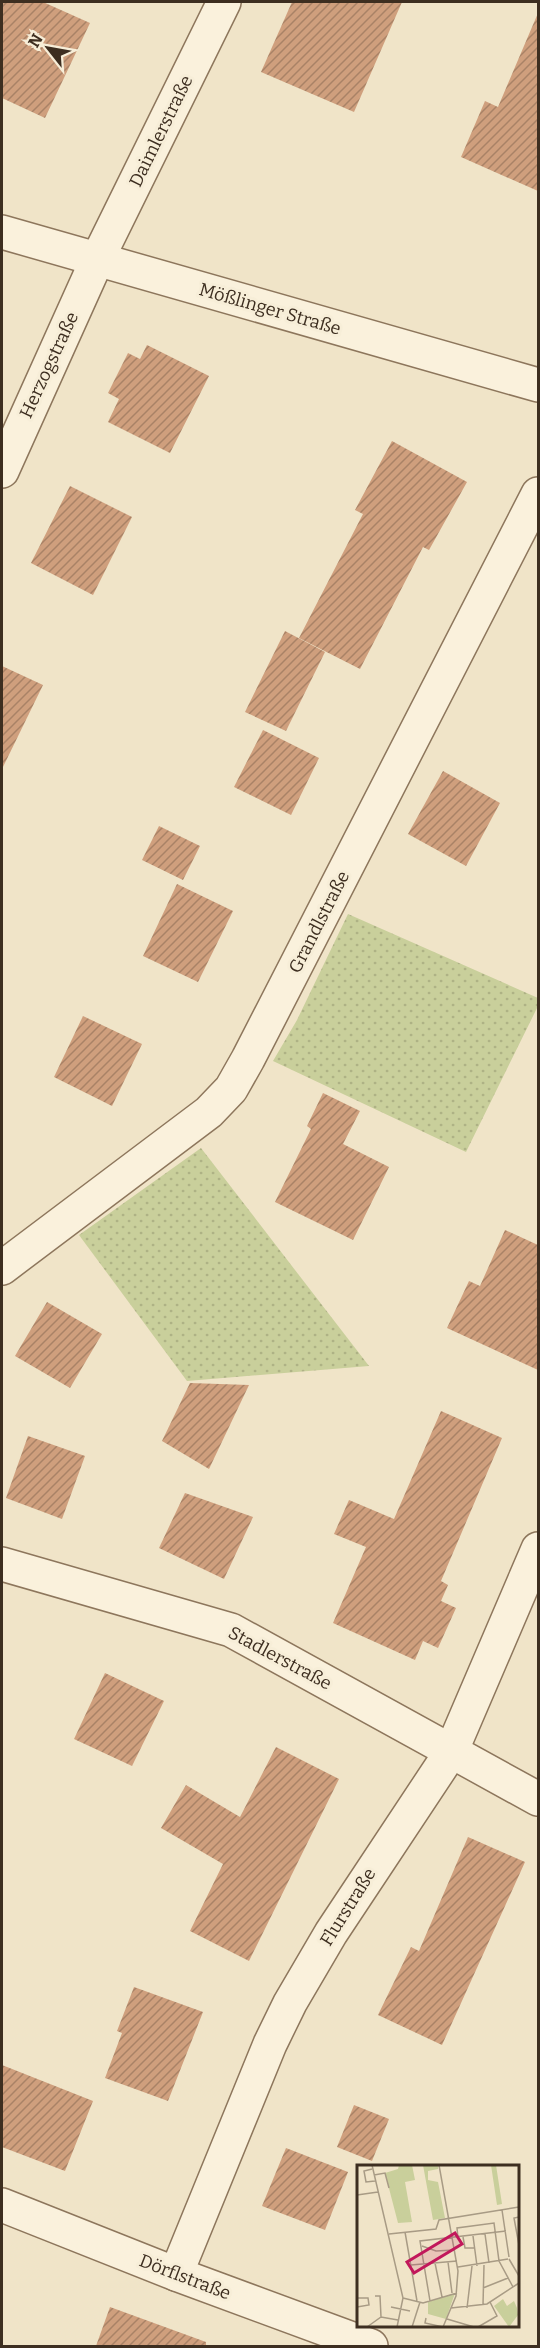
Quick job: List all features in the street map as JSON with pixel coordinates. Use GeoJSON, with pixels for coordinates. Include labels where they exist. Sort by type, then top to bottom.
{"type":"FeatureCollection","features":[{"type":"Feature","properties":{"kind":"street","name":"Daimlerstraße"},"geometry":{"type":"LineString","coordinates":[[97,260],[213,5]]}},
{"type":"Feature","properties":{"kind":"street","name":"Mößlinger Straße"},"geometry":{"type":"LineString","coordinates":[[2,232],[538,385]]}},
{"type":"Feature","properties":{"kind":"street","name":"Herzogstraße"},"geometry":{"type":"LineString","coordinates":[[2,471],[97,260]]}},
{"type":"Feature","properties":{"kind":"street","name":"Grandlstraße"},"geometry":{"type":"LineString","coordinates":[[2,1268],[209,1112],[231,1089],[538,494]]}},
{"type":"Feature","properties":{"kind":"street","name":"Flurstraße"},"geometry":{"type":"LineString","coordinates":[[176,2274],[270,2044],[290,2003],[331,1933],[451,1752],[538,1549]]}},
{"type":"Feature","properties":{"kind":"street","name":"Stadlerstraße"},"geometry":{"type":"LineString","coordinates":[[2,1564],[231,1630],[538,1798]]}},
{"type":"Feature","properties":{"kind":"street","name":"Dörflstraße"},"geometry":{"type":"LineString","coordinates":[[2,2205],[176,2274],[371,2346]]}},
{"type":"Feature","properties":{"kind":"green space"},"geometry":{"type":"Polygon","coordinates":[[[348,914],[538,998],[538,1006],[466,1152],[273,1061],[297,1020],[348,914]]]}},
{"type":"Feature","properties":{"kind":"green space"},"geometry":{"type":"Polygon","coordinates":[[[201,1148],[369,1366],[187,1381],[79,1235],[201,1148]]]}},
{"type":"Feature","properties":{"kind":"building"},"geometry":{"type":"Polygon","coordinates":[[[2,2],[43,2],[90,23],[45,118],[2,98],[2,2]]]}},
{"type":"Feature","properties":{"kind":"building"},"geometry":{"type":"Polygon","coordinates":[[[292,2],[402,2],[354,112],[261,72],[292,2]]]}},
{"type":"Feature","properties":{"kind":"building"},"geometry":{"type":"Polygon","coordinates":[[[538,13],[538,191],[461,157],[485,101],[498,107],[538,13]]]}},
{"type":"Feature","properties":{"kind":"building"},"geometry":{"type":"Polygon","coordinates":[[[147,345],[209,376],[170,453],[108,422],[119,399],[108,393],[128,353],[140,359],[147,345]]]}},
{"type":"Feature","properties":{"kind":"building"},"geometry":{"type":"Polygon","coordinates":[[[392,441],[467,482],[429,550],[423,547],[360,669],[299,638],[363,514],[355,510],[392,441]]]}},
{"type":"Feature","properties":{"kind":"building"},"geometry":{"type":"Polygon","coordinates":[[[70,486],[132,517],[93,595],[31,563],[70,486]]]}},
{"type":"Feature","properties":{"kind":"building"},"geometry":{"type":"Polygon","coordinates":[[[285,631],[325,652],[286,731],[245,712],[285,631]]]}},
{"type":"Feature","properties":{"kind":"building"},"geometry":{"type":"Polygon","coordinates":[[[2,666],[43,685],[2,769],[2,666]]]}},
{"type":"Feature","properties":{"kind":"building"},"geometry":{"type":"Polygon","coordinates":[[[263,730],[319,758],[291,815],[234,787],[263,730]]]}},
{"type":"Feature","properties":{"kind":"building"},"geometry":{"type":"Polygon","coordinates":[[[443,771],[500,803],[466,866],[408,834],[443,771]]]}},
{"type":"Feature","properties":{"kind":"building"},"geometry":{"type":"Polygon","coordinates":[[[159,826],[200,846],[183,880],[142,860],[159,826]]]}},
{"type":"Feature","properties":{"kind":"building"},"geometry":{"type":"Polygon","coordinates":[[[177,884],[233,911],[198,982],[143,956],[177,884]]]}},
{"type":"Feature","properties":{"kind":"building"},"geometry":{"type":"Polygon","coordinates":[[[83,1016],[142,1044],[112,1106],[54,1077],[83,1016]]]}},
{"type":"Feature","properties":{"kind":"building"},"geometry":{"type":"Polygon","coordinates":[[[323,1093],[360,1111],[343,1144],[389,1167],[353,1240],[275,1202],[311,1129],[307,1126],[323,1093]]]}},
{"type":"Feature","properties":{"kind":"building"},"geometry":{"type":"Polygon","coordinates":[[[505,1230],[538,1245],[538,1370],[447,1328],[469,1281],[480,1286],[505,1230]]]}},
{"type":"Feature","properties":{"kind":"building"},"geometry":{"type":"Polygon","coordinates":[[[47,1302],[102,1334],[70,1388],[15,1356],[47,1302]]]}},
{"type":"Feature","properties":{"kind":"building"},"geometry":{"type":"Polygon","coordinates":[[[190,1383],[249,1385],[209,1469],[162,1441],[190,1383]]]}},
{"type":"Feature","properties":{"kind":"building"},"geometry":{"type":"Polygon","coordinates":[[[441,1411],[502,1438],[441,1581],[448,1585],[441,1601],[456,1608],[438,1648],[423,1641],[415,1660],[333,1623],[366,1547],[334,1534],[349,1500],[394,1519],[441,1411]]]}},
{"type":"Feature","properties":{"kind":"building"},"geometry":{"type":"Polygon","coordinates":[[[28,1436],[85,1456],[62,1519],[6,1498],[28,1436]]]}},
{"type":"Feature","properties":{"kind":"building"},"geometry":{"type":"Polygon","coordinates":[[[185,1493],[253,1517],[224,1579],[159,1548],[185,1493]]]}},
{"type":"Feature","properties":{"kind":"building"},"geometry":{"type":"Polygon","coordinates":[[[105,1673],[164,1701],[132,1766],[74,1739],[105,1673]]]}},
{"type":"Feature","properties":{"kind":"building"},"geometry":{"type":"Polygon","coordinates":[[[276,1747],[339,1779],[249,1961],[190,1931],[223,1864],[161,1828],[186,1785],[240,1817],[276,1747]]]}},
{"type":"Feature","properties":{"kind":"building"},"geometry":{"type":"Polygon","coordinates":[[[468,1837],[525,1862],[442,2045],[378,2015],[411,1947],[419,1951],[468,1837]]]}},
{"type":"Feature","properties":{"kind":"building"},"geometry":{"type":"Polygon","coordinates":[[[134,1987],[203,2012],[168,2101],[105,2078],[122,2033],[117,2031],[134,1987]]]}},
{"type":"Feature","properties":{"kind":"building"},"geometry":{"type":"Polygon","coordinates":[[[2,2065],[93,2101],[65,2171],[2,2147],[2,2065]]]}},
{"type":"Feature","properties":{"kind":"building"},"geometry":{"type":"Polygon","coordinates":[[[354,2105],[389,2119],[372,2161],[337,2147],[354,2105]]]}},
{"type":"Feature","properties":{"kind":"building"},"geometry":{"type":"Polygon","coordinates":[[[286,2148],[348,2172],[325,2230],[262,2206],[286,2148]]]}},
{"type":"Feature","properties":{"kind":"building"},"geometry":{"type":"Polygon","coordinates":[[[110,2307],[206,2342],[206,2346],[96,2346],[110,2307]]]}}]}
